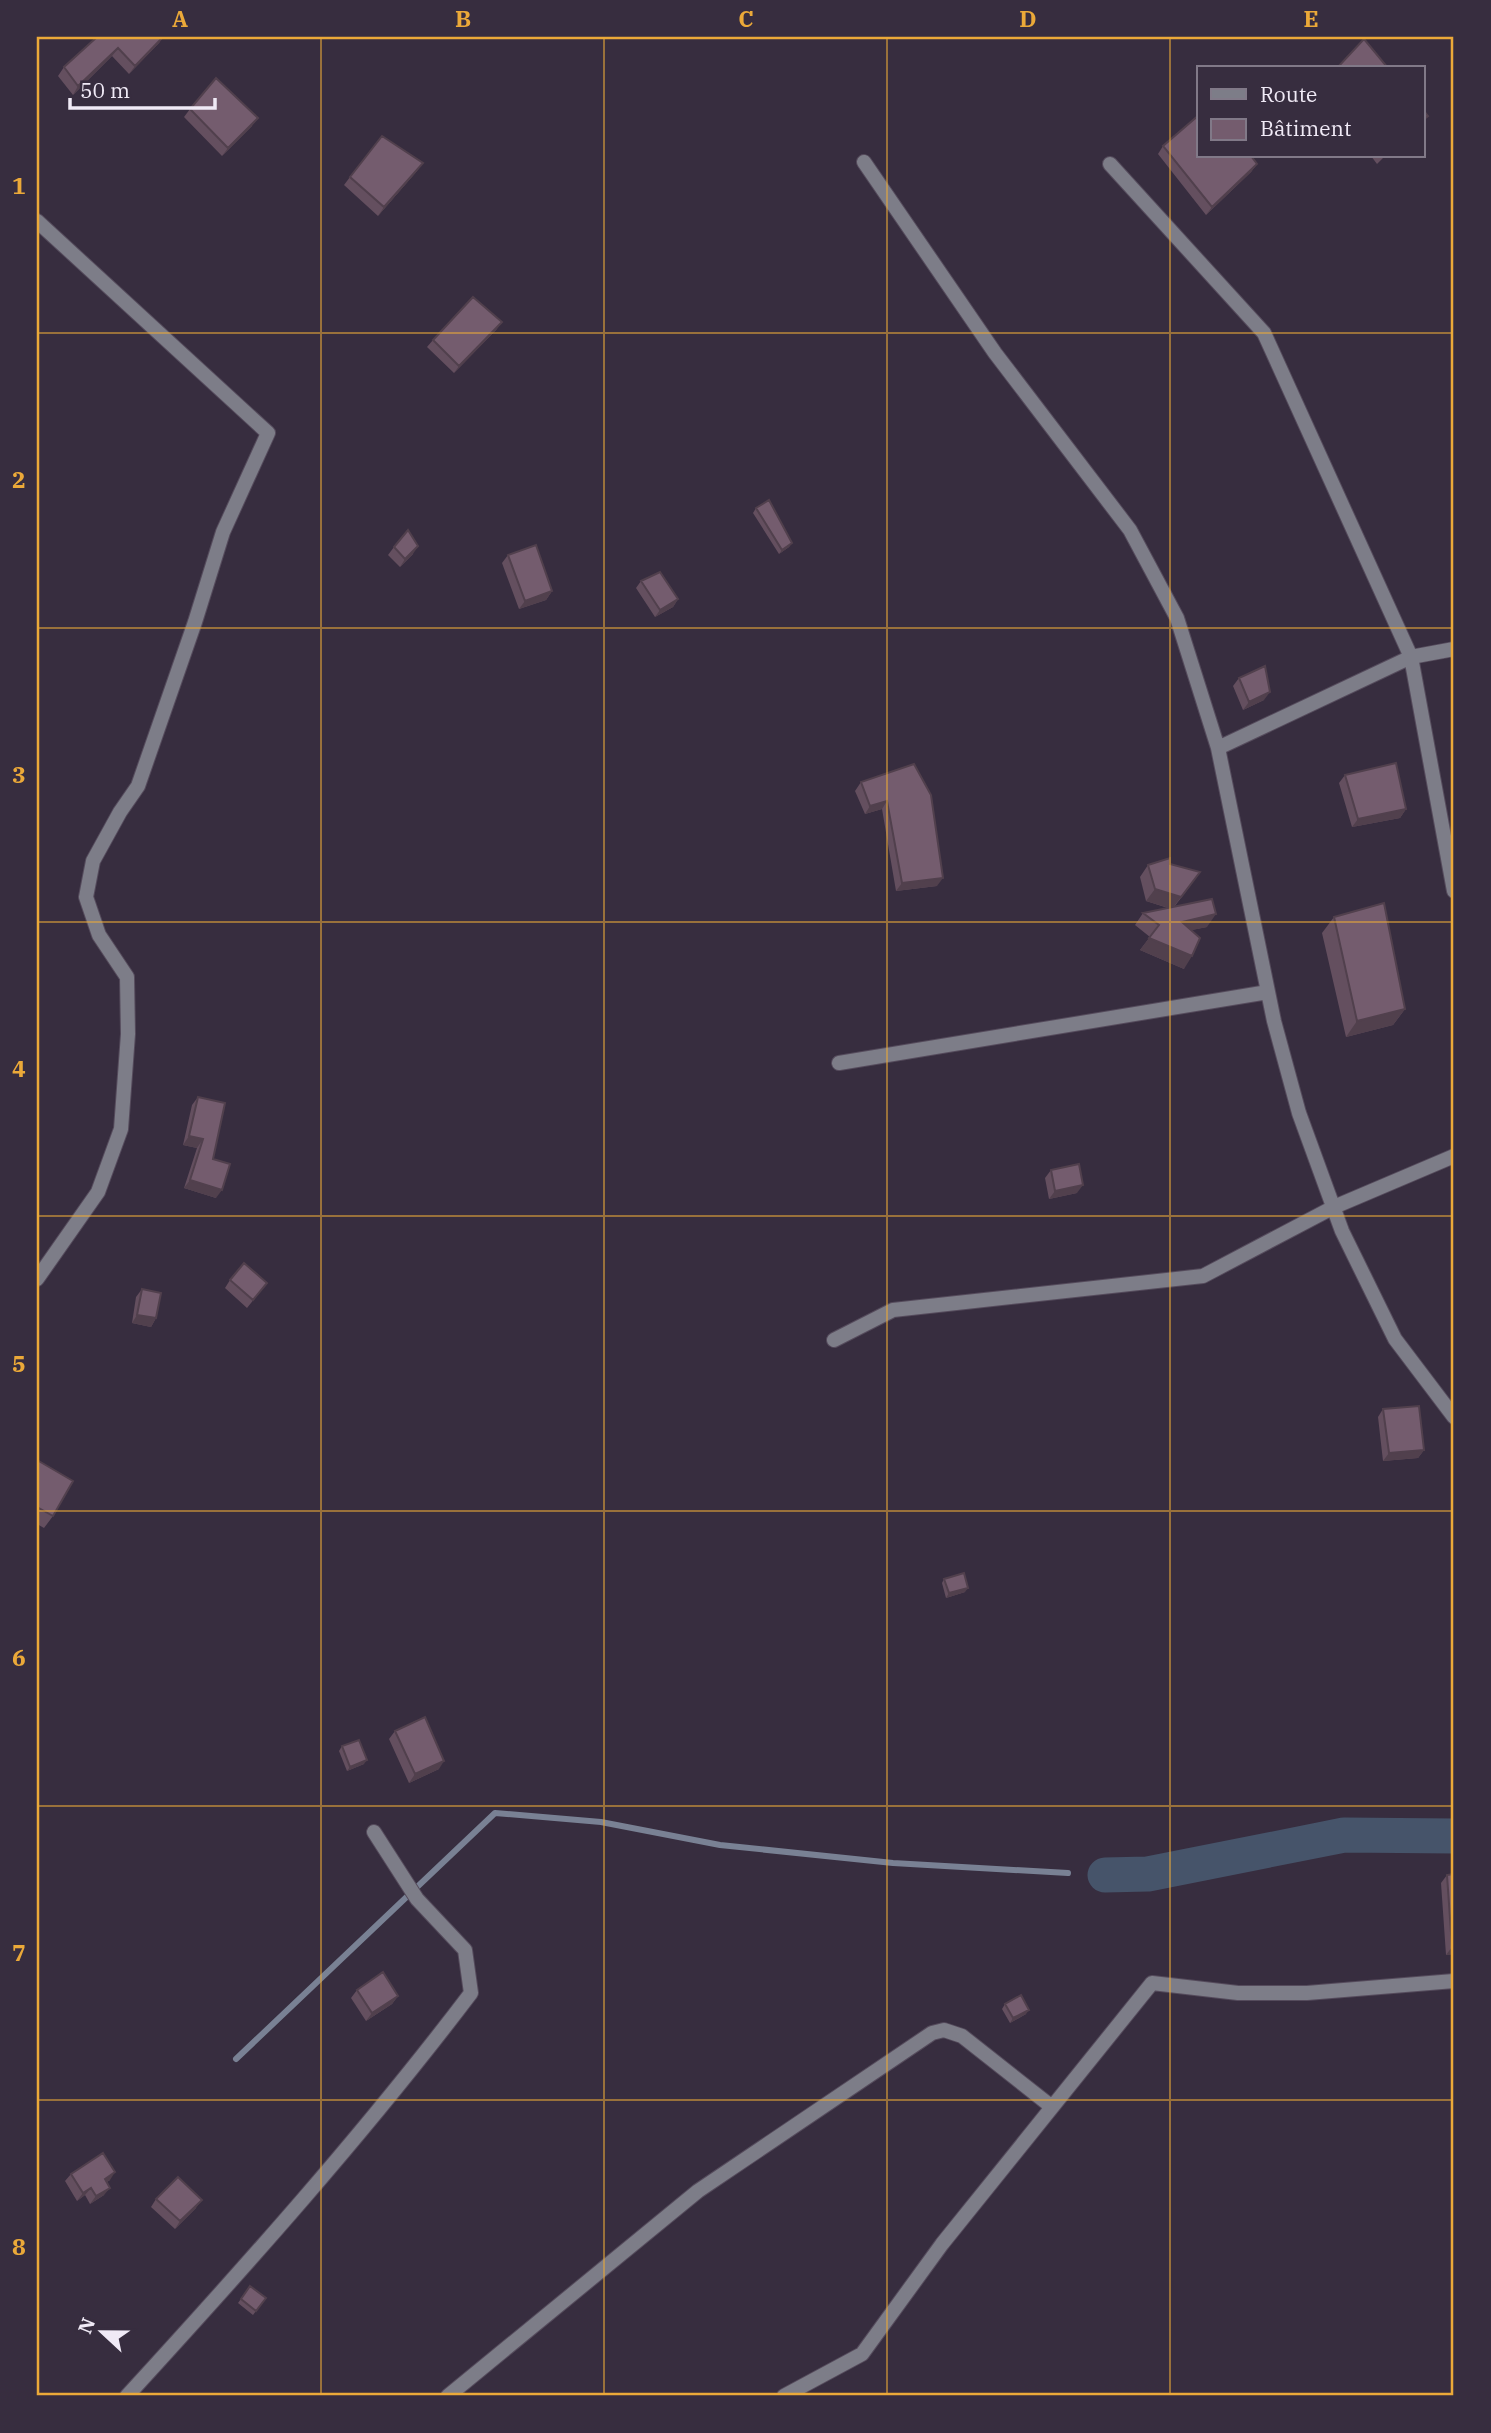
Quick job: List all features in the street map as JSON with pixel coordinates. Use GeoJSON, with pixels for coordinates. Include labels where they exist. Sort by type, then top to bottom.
{"type":"FeatureCollection","features":[{"type":"Feature","properties":{"kind":"street"},"geometry":{"type":"LineString","coordinates":[[864,162],[995,353],[1130,530],[1177,618],[1218,748],[1268,992],[1299,1113],[1342,1231],[1395,1339],[1454,1417]]}},
{"type":"Feature","properties":{"kind":"street"},"geometry":{"type":"LineString","coordinates":[[1110,164],[1264,333],[1411,657],[1454,891]]}},
{"type":"Feature","properties":{"kind":"street"},"geometry":{"type":"LineString","coordinates":[[37,221],[268,433],[223,532],[138,786],[93,861],[86,897],[99,935],[127,977],[128,1034],[121,1129],[98,1192],[37,1279]]}},
{"type":"Feature","properties":{"kind":"street"},"geometry":{"type":"LineString","coordinates":[[1218,748],[1411,657],[1454,649]]}},
{"type":"Feature","properties":{"kind":"street"},"geometry":{"type":"LineString","coordinates":[[839,1063],[1268,992]]}},
{"type":"Feature","properties":{"kind":"street"},"geometry":{"type":"LineString","coordinates":[[834,1340],[893,1310],[1203,1276],[1334,1208],[1454,1156]]}},
{"type":"Feature","properties":{"kind":"street"},"geometry":{"type":"LineString","coordinates":[[127,2396],[210,2306],[405,2080],[471,1993],[465,1950],[417,1899],[374,1832]]}},
{"type":"Feature","properties":{"kind":"street"},"geometry":{"type":"LineString","coordinates":[[784,2396],[862,2354],[942,2244],[1152,1983],[1238,1993],[1307,1993],[1454,1981]]}},
{"type":"Feature","properties":{"kind":"street"},"geometry":{"type":"LineString","coordinates":[[448,2396],[698,2191],[932,2033],[944,2030],[962,2036],[1052,2107]]}},
{"type":"Feature","properties":{"kind":"building"},"geometry":{"type":"Polygon","coordinates":[[[97,37],[163,37],[135,66],[118,48],[78,86],[64,67],[97,37]]]}},
{"type":"Feature","properties":{"kind":"building"},"geometry":{"type":"Polygon","coordinates":[[[1364,39],[1386,66],[1339,66],[1364,39]]]}},
{"type":"Feature","properties":{"kind":"building"},"geometry":{"type":"Polygon","coordinates":[[[216,78],[258,118],[228,148],[190,109],[216,78]]]}},
{"type":"Feature","properties":{"kind":"building"},"geometry":{"type":"Polygon","coordinates":[[[1197,117],[1197,158],[1252,158],[1257,164],[1212,207],[1163,146],[1197,117]]]}},
{"type":"Feature","properties":{"kind":"building"},"geometry":{"type":"Polygon","coordinates":[[[382,136],[423,163],[384,207],[350,177],[382,136]]]}},
{"type":"Feature","properties":{"kind":"building"},"geometry":{"type":"Polygon","coordinates":[[[473,297],[502,322],[459,366],[433,340],[473,297]]]}},
{"type":"Feature","properties":{"kind":"building"},"geometry":{"type":"Polygon","coordinates":[[[769,500],[792,543],[782,550],[756,508],[769,500]]]}},
{"type":"Feature","properties":{"kind":"building"},"geometry":{"type":"Polygon","coordinates":[[[408,530],[418,546],[405,559],[394,547],[408,530]]]}},
{"type":"Feature","properties":{"kind":"building"},"geometry":{"type":"Polygon","coordinates":[[[536,545],[552,591],[525,601],[508,555],[536,545]]]}},
{"type":"Feature","properties":{"kind":"building"},"geometry":{"type":"Polygon","coordinates":[[[660,572],[678,599],[660,610],[641,581],[660,572]]]}},
{"type":"Feature","properties":{"kind":"building"},"geometry":{"type":"Polygon","coordinates":[[[1265,666],[1270,692],[1249,702],[1239,678],[1265,666]]]}},
{"type":"Feature","properties":{"kind":"building"},"geometry":{"type":"Polygon","coordinates":[[[1396,763],[1406,809],[1358,819],[1345,775],[1396,763]]]}},
{"type":"Feature","properties":{"kind":"building"},"geometry":{"type":"Polygon","coordinates":[[[914,764],[931,795],[943,878],[902,883],[887,801],[870,806],[861,782],[914,764]]]}},
{"type":"Feature","properties":{"kind":"building"},"geometry":{"type":"Polygon","coordinates":[[[1170,858],[1170,864],[1200,872],[1181,897],[1155,889],[1148,865],[1170,858]]]}},
{"type":"Feature","properties":{"kind":"building"},"geometry":{"type":"Polygon","coordinates":[[[1212,899],[1216,914],[1182,922],[1200,938],[1192,956],[1149,938],[1159,925],[1143,913],[1212,899]]]}},
{"type":"Feature","properties":{"kind":"building"},"geometry":{"type":"Polygon","coordinates":[[[1384,903],[1405,1009],[1357,1021],[1334,917],[1384,903]]]}},
{"type":"Feature","properties":{"kind":"building"},"geometry":{"type":"Polygon","coordinates":[[[198,1097],[225,1103],[213,1159],[230,1164],[222,1190],[190,1180],[203,1139],[189,1136],[198,1097]]]}},
{"type":"Feature","properties":{"kind":"building"},"geometry":{"type":"Polygon","coordinates":[[[1079,1164],[1083,1185],[1055,1191],[1051,1170],[1079,1164]]]}},
{"type":"Feature","properties":{"kind":"building"},"geometry":{"type":"Polygon","coordinates":[[[244,1263],[267,1283],[253,1300],[230,1280],[244,1263]]]}},
{"type":"Feature","properties":{"kind":"building"},"geometry":{"type":"Polygon","coordinates":[[[142,1289],[161,1293],[156,1318],[137,1315],[142,1289]]]}},
{"type":"Feature","properties":{"kind":"building"},"geometry":{"type":"Polygon","coordinates":[[[1419,1406],[1424,1450],[1389,1453],[1383,1409],[1419,1406]]]}},
{"type":"Feature","properties":{"kind":"building"},"geometry":{"type":"Polygon","coordinates":[[[37,1460],[73,1481],[53,1516],[37,1507],[37,1460]]]}},
{"type":"Feature","properties":{"kind":"building"},"geometry":{"type":"Polygon","coordinates":[[[964,1573],[968,1588],[949,1593],[944,1579],[964,1573]]]}},
{"type":"Feature","properties":{"kind":"building"},"geometry":{"type":"Polygon","coordinates":[[[425,1717],[444,1761],[415,1774],[395,1731],[425,1717]]]}},
{"type":"Feature","properties":{"kind":"building"},"geometry":{"type":"Polygon","coordinates":[[[359,1740],[367,1760],[350,1767],[342,1746],[359,1740]]]}},
{"type":"Feature","properties":{"kind":"building"},"geometry":{"type":"Polygon","coordinates":[[[1454,1874],[1454,1947],[1452,1947],[1447,1875],[1454,1874]]]}},
{"type":"Feature","properties":{"kind":"building"},"geometry":{"type":"Polygon","coordinates":[[[383,1972],[398,1996],[372,2013],[357,1990],[383,1972]]]}},
{"type":"Feature","properties":{"kind":"building"},"geometry":{"type":"Polygon","coordinates":[[[1021,1995],[1029,2010],[1013,2018],[1005,2004],[1021,1995]]]}},
{"type":"Feature","properties":{"kind":"building"},"geometry":{"type":"Polygon","coordinates":[[[103,2153],[115,2172],[105,2179],[110,2188],[96,2196],[91,2188],[83,2193],[71,2174],[103,2153]]]}},
{"type":"Feature","properties":{"kind":"building"},"geometry":{"type":"Polygon","coordinates":[[[178,2177],[202,2200],[180,2221],[156,2199],[178,2177]]]}},
{"type":"Feature","properties":{"kind":"building"},"geometry":{"type":"Polygon","coordinates":[[[250,2286],[266,2298],[256,2311],[241,2299],[250,2286]]]}},
{"type":"Feature","properties":{"kind":"waterway"},"geometry":{"type":"LineString","coordinates":[[236,2059],[495,1813],[601,1822],[720,1845],[893,1863],[1068,1873]]}},
{"type":"Feature","properties":{"kind":"waterway"},"geometry":{"type":"LineString","coordinates":[[1105,1875],[1148,1874],[1344,1835],[1454,1836]]}}]}
